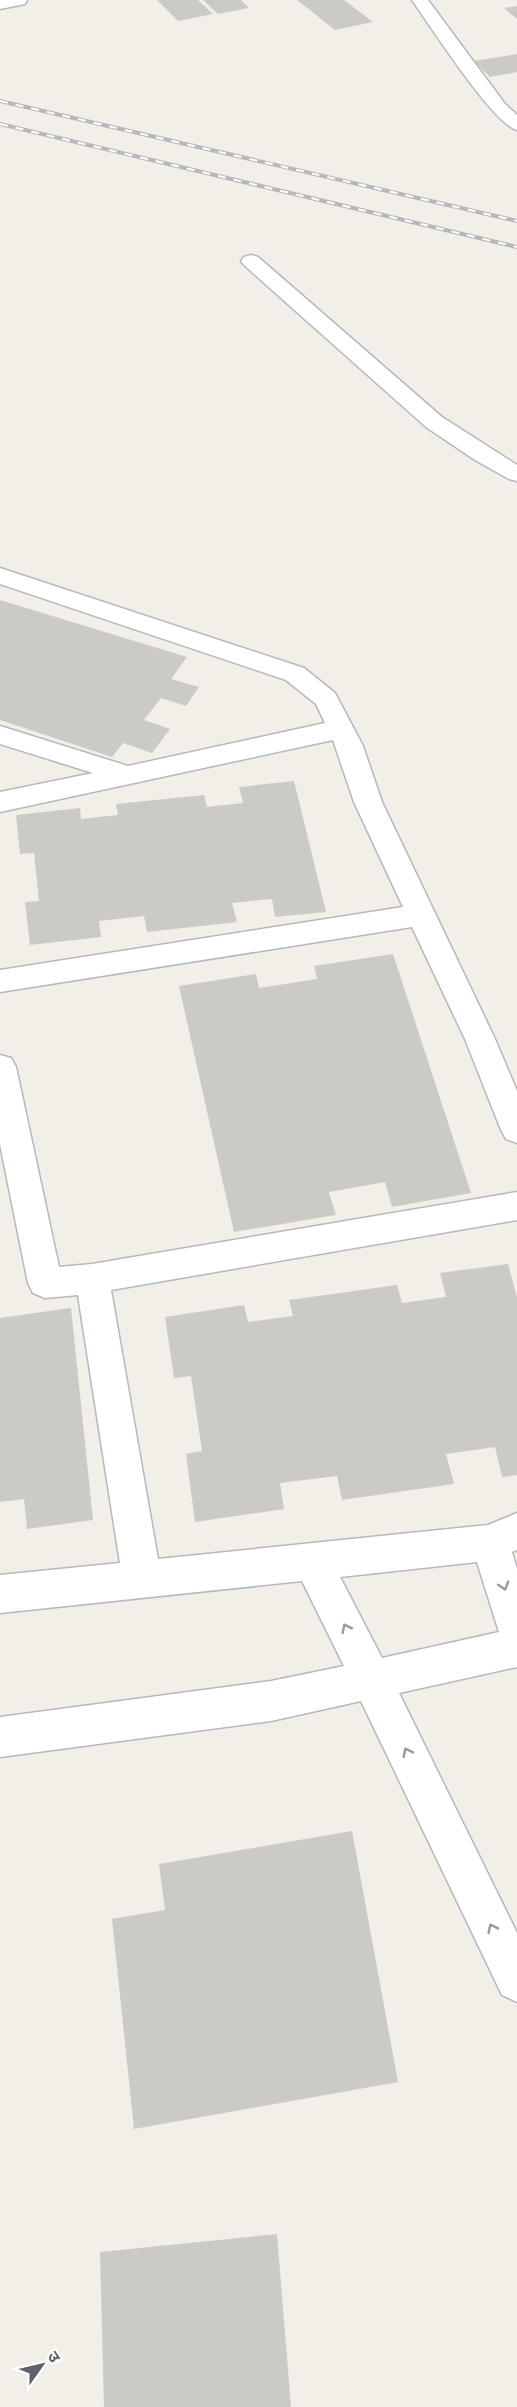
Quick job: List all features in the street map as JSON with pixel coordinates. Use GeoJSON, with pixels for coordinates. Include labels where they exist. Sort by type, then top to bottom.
{"type":"FeatureCollection","features":[{"type":"Feature","properties":{"kind":"street"},"geometry":{"type":"LineString","coordinates":[[0,4],[19,0]]}},
{"type":"Feature","properties":{"kind":"street"},"geometry":{"type":"LineString","coordinates":[[420,0],[499,108],[517,125]]}},
{"type":"Feature","properties":{"kind":"street"},"geometry":{"type":"LineString","coordinates":[[251,261],[434,422],[483,455],[517,474]]}},
{"type":"Feature","properties":{"kind":"street"},"geometry":{"type":"LineString","coordinates":[[0,576],[295,674],[326,699],[350,746],[368,802],[480,1039],[517,1130]]}},
{"type":"Feature","properties":{"kind":"street"},"geometry":{"type":"LineString","coordinates":[[0,802],[341,729]]}},
{"type":"Feature","properties":{"kind":"street"},"geometry":{"type":"LineString","coordinates":[[0,735],[128,775]]}},
{"type":"Feature","properties":{"kind":"street"},"geometry":{"type":"LineString","coordinates":[[0,981],[420,915]]}},
{"type":"Feature","properties":{"kind":"street"},"geometry":{"type":"LineString","coordinates":[[0,1067],[45,1283],[92,1279],[517,1206]]}},
{"type":"Feature","properties":{"kind":"street"},"geometry":{"type":"LineString","coordinates":[[92,1279],[142,1579]]}},
{"type":"Feature","properties":{"kind":"street"},"geometry":{"type":"LineString","coordinates":[[0,1594],[312,1561],[504,1537],[517,1629]]}},
{"type":"Feature","properties":{"kind":"street"},"geometry":{"type":"LineString","coordinates":[[312,1561],[517,1980]]}},
{"type":"Feature","properties":{"kind":"street"},"geometry":{"type":"LineString","coordinates":[[0,1737],[271,1701],[517,1648]]}},
{"type":"Feature","properties":{"kind":"building"},"geometry":{"type":"Polygon","coordinates":[[[157,0],[198,0],[213,14],[178,21],[157,0]]]}},
{"type":"Feature","properties":{"kind":"building"},"geometry":{"type":"Polygon","coordinates":[[[203,0],[241,0],[249,8],[218,14],[203,0]]]}},
{"type":"Feature","properties":{"kind":"building"},"geometry":{"type":"Polygon","coordinates":[[[297,0],[344,0],[373,22],[335,30],[297,0]]]}},
{"type":"Feature","properties":{"kind":"building"},"geometry":{"type":"Polygon","coordinates":[[[517,6],[517,19],[504,8],[517,6]]]}},
{"type":"Feature","properties":{"kind":"building"},"geometry":{"type":"Polygon","coordinates":[[[517,54],[517,72],[490,77],[474,61],[517,54]]]}},
{"type":"Feature","properties":{"kind":"building"},"geometry":{"type":"Polygon","coordinates":[[[0,600],[187,657],[171,679],[199,687],[186,706],[161,698],[144,720],[170,729],[152,753],[123,743],[112,757],[0,720],[0,600]]]}},
{"type":"Feature","properties":{"kind":"building"},"geometry":{"type":"Polygon","coordinates":[[[294,781],[326,912],[275,917],[272,899],[232,903],[237,922],[147,932],[144,916],[99,921],[101,937],[30,945],[25,902],[39,901],[34,853],[20,854],[16,815],[80,808],[81,819],[118,815],[116,804],[204,795],[207,807],[243,803],[239,787],[294,781]]]}},
{"type":"Feature","properties":{"kind":"building"},"geometry":{"type":"Polygon","coordinates":[[[393,954],[471,1193],[392,1207],[385,1182],[329,1192],[336,1215],[234,1232],[179,986],[256,974],[259,988],[317,979],[314,966],[393,954]]]}},
{"type":"Feature","properties":{"kind":"building"},"geometry":{"type":"Polygon","coordinates":[[[508,1264],[517,1297],[517,1475],[502,1477],[495,1447],[446,1454],[454,1484],[342,1500],[337,1476],[280,1483],[284,1509],[195,1522],[186,1454],[202,1451],[191,1376],[174,1378],[165,1317],[244,1305],[248,1322],[293,1316],[289,1300],[397,1285],[402,1303],[446,1297],[440,1273],[508,1264]]]}},
{"type":"Feature","properties":{"kind":"building"},"geometry":{"type":"Polygon","coordinates":[[[71,1308],[93,1520],[27,1529],[24,1499],[0,1502],[0,1318],[71,1308]]]}},
{"type":"Feature","properties":{"kind":"building"},"geometry":{"type":"Polygon","coordinates":[[[352,1831],[398,2082],[134,2129],[112,1919],[165,1910],[159,1864],[352,1831]]]}},
{"type":"Feature","properties":{"kind":"building"},"geometry":{"type":"Polygon","coordinates":[[[277,2234],[291,2407],[104,2407],[100,2252],[277,2234]]]}},
{"type":"Feature","properties":{"kind":"railway"},"geometry":{"type":"LineString","coordinates":[[0,101],[517,221]]}},
{"type":"Feature","properties":{"kind":"railway"},"geometry":{"type":"LineString","coordinates":[[0,124],[517,247]]}}]}
